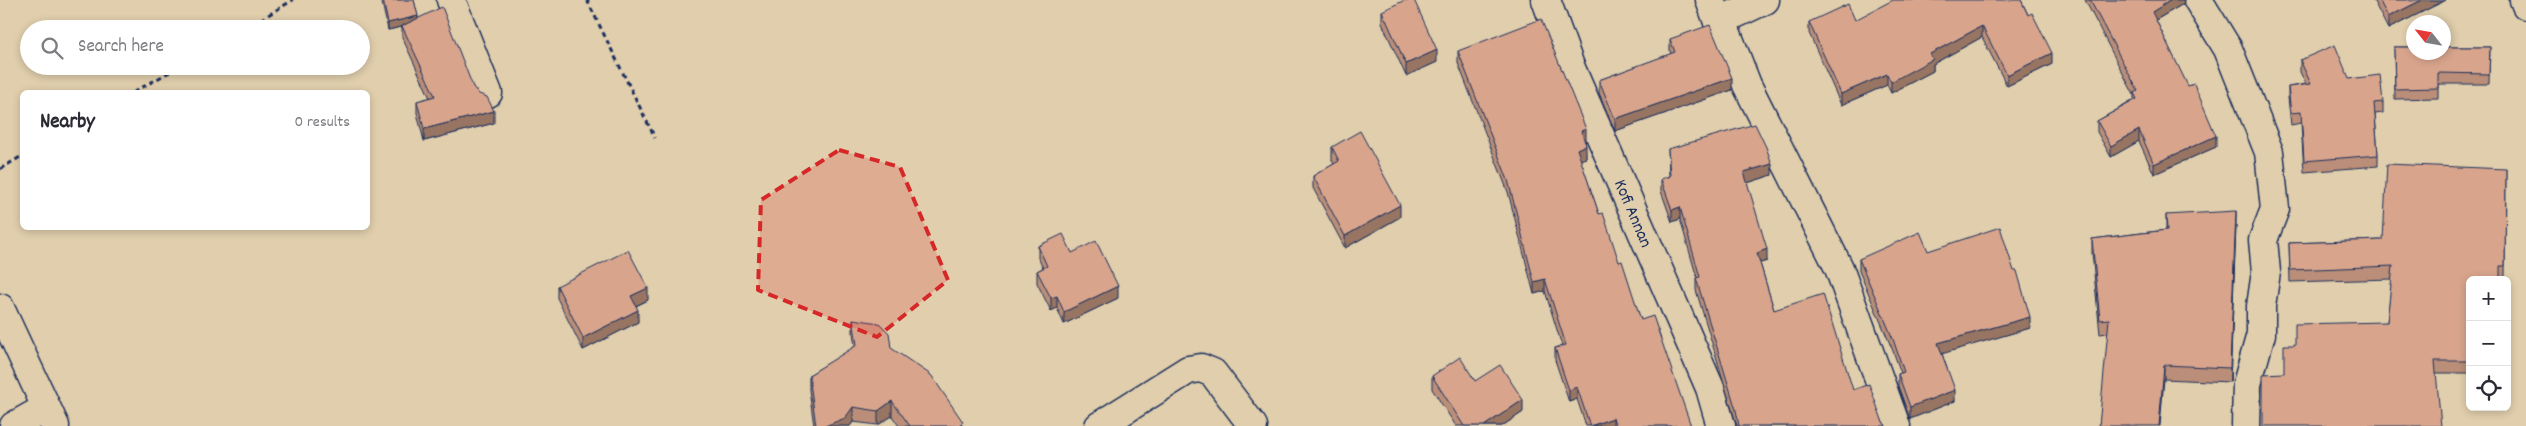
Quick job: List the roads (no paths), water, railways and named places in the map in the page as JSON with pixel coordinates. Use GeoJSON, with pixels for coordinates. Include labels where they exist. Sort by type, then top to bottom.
{"type":"FeatureCollection","features":[{"type":"Feature","properties":{"kind":"street"},"geometry":{"type":"LineString","coordinates":[[450,0],[488,93]]}},
{"type":"Feature","properties":{"kind":"street","name":"Kofi Annan"},"geometry":{"type":"LineString","coordinates":[[1546,0],[1570,66],[1710,388],[1721,426]]}},
{"type":"Feature","properties":{"kind":"street"},"geometry":{"type":"LineString","coordinates":[[1765,0],[1714,11],[1726,31],[1747,85],[1839,268],[1896,426]]}},
{"type":"Feature","properties":{"kind":"street"},"geometry":{"type":"LineString","coordinates":[[2198,0],[2228,49],[2269,152],[2275,209],[2262,240],[2266,272],[2261,306],[2260,334],[2247,384],[2246,426]]}},
{"type":"Feature","properties":{"kind":"street"},"geometry":{"type":"LineString","coordinates":[[2524,0],[2526,5]]}},
{"type":"Feature","properties":{"kind":"street"},"geometry":{"type":"LineString","coordinates":[[0,308],[50,417],[14,426]]}},
{"type":"Feature","properties":{"kind":"street"},"geometry":{"type":"LineString","coordinates":[[1099,426],[1188,370],[1201,368],[1213,373],[1253,426]]}}]}
